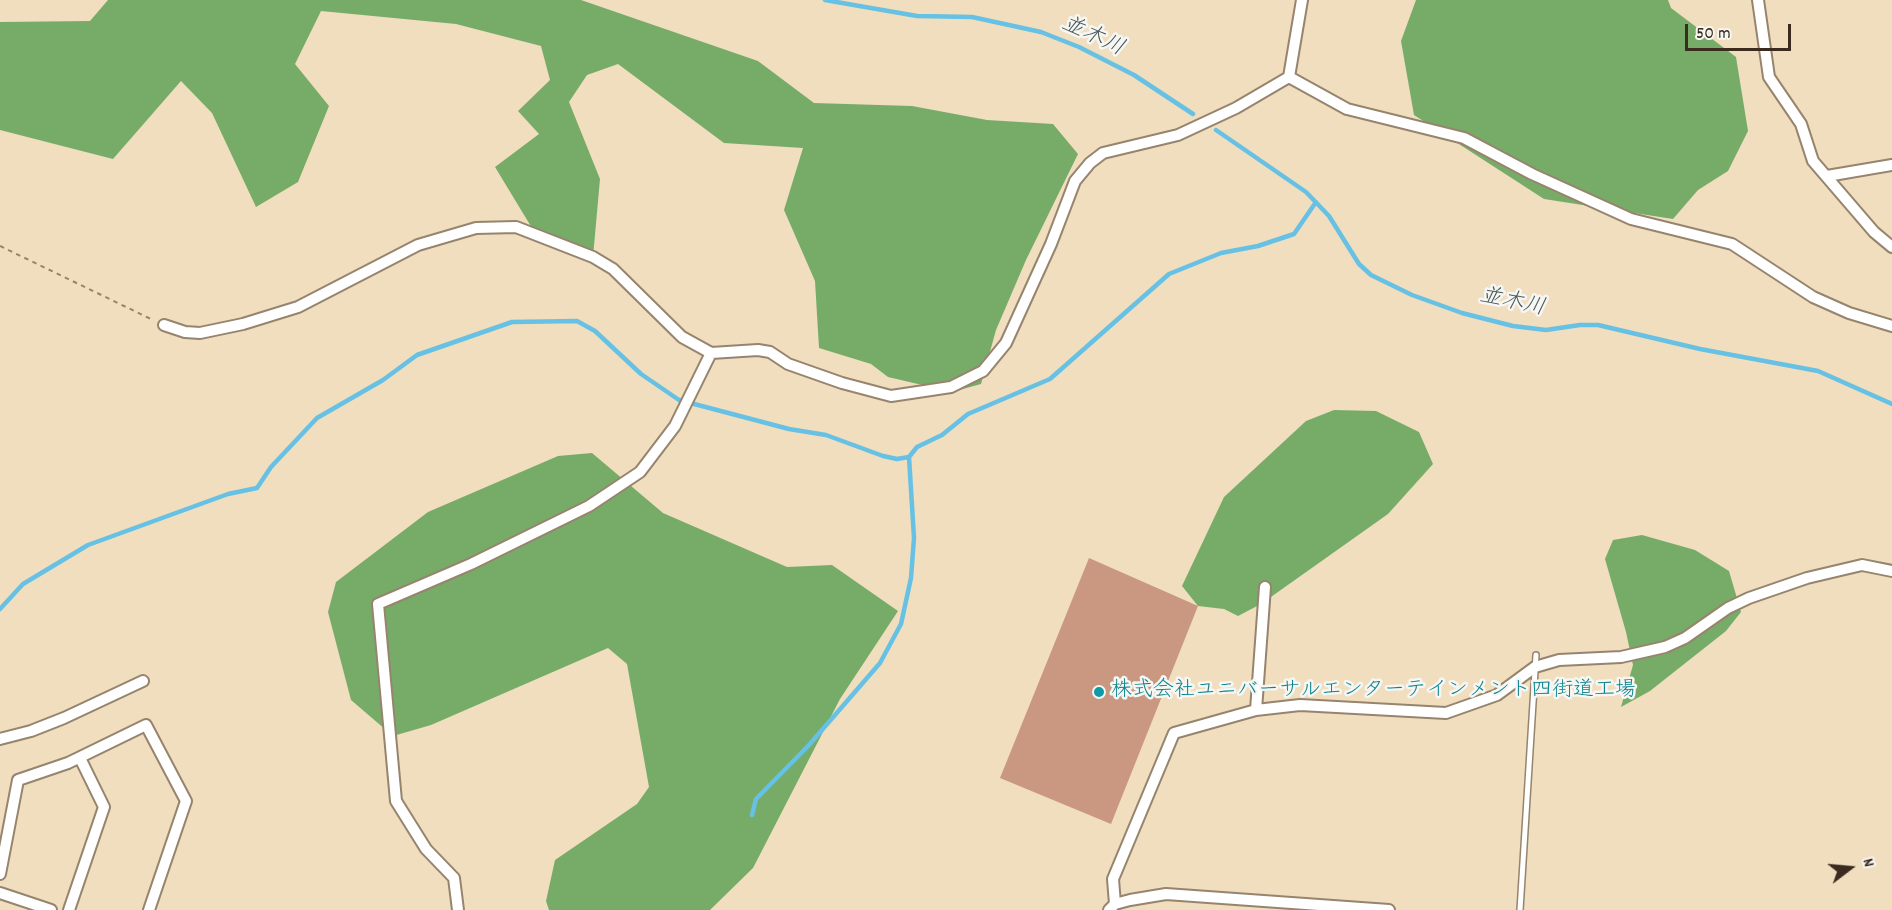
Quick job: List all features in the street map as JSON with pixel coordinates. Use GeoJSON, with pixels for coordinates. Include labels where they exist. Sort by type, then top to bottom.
{"type":"FeatureCollection","features":[{"type":"Feature","properties":{"kind":"street"},"geometry":{"type":"LineString","coordinates":[[1289,77],[1302,0]]}},
{"type":"Feature","properties":{"kind":"street"},"geometry":{"type":"LineString","coordinates":[[1758,0],[1769,77],[1801,124],[1813,161],[1874,232],[1892,248]]}},
{"type":"Feature","properties":{"kind":"street"},"geometry":{"type":"LineString","coordinates":[[1289,77],[1347,109],[1464,138],[1532,174],[1631,219],[1732,244],[1813,297],[1849,313],[1892,326]]}},
{"type":"Feature","properties":{"kind":"street"},"geometry":{"type":"LineString","coordinates":[[164,325],[185,332],[200,333],[243,324],[298,307],[418,245],[476,228],[505,226],[535,233],[593,257],[632,286],[682,337],[711,353],[758,350],[770,352],[788,364],[842,383],[891,396],[951,387],[983,371],[1006,343],[1051,244],[1075,181],[1090,163],[1103,153],[1178,135],[1236,108],[1289,77]]}},
{"type":"Feature","properties":{"kind":"street"},"geometry":{"type":"LineString","coordinates":[[1827,177],[1892,165]]}},
{"type":"Feature","properties":{"kind":"street"},"geometry":{"type":"LineString","coordinates":[[458,910],[454,878],[426,849],[396,801],[378,604],[471,564],[589,506],[640,472],[675,426],[711,353]]}},
{"type":"Feature","properties":{"kind":"street"},"geometry":{"type":"LineString","coordinates":[[1389,910],[1166,894],[1112,907],[1113,879],[1174,733],[1256,710],[1300,705],[1446,713],[1497,695],[1535,668],[1559,660],[1646,653],[1685,638],[1749,598],[1834,571],[1862,565],[1892,571]]}},
{"type":"Feature","properties":{"kind":"street"},"geometry":{"type":"LineString","coordinates":[[1256,710],[1265,587]]}},
{"type":"Feature","properties":{"kind":"street"},"geometry":{"type":"LineString","coordinates":[[0,739],[31,731],[64,718],[143,681]]}},
{"type":"Feature","properties":{"kind":"street"},"geometry":{"type":"LineString","coordinates":[[0,874],[18,780],[80,758],[146,725],[186,801],[149,910]]}},
{"type":"Feature","properties":{"kind":"street"},"geometry":{"type":"LineString","coordinates":[[69,910],[105,807],[80,758]]}},
{"type":"Feature","properties":{"kind":"street"},"geometry":{"type":"LineString","coordinates":[[0,893],[51,910]]}},
{"type":"Feature","properties":{"kind":"lane"},"geometry":{"type":"LineString","coordinates":[[1520,910],[1536,655]]}},
{"type":"Feature","properties":{"kind":"path"},"geometry":{"type":"LineString","coordinates":[[0,246],[164,325]]}},
{"type":"Feature","properties":{"kind":"green space"},"geometry":{"type":"Polygon","coordinates":[[[108,0],[581,0],[758,61],[814,103],[912,106],[987,120],[1053,124],[1078,154],[1026,260],[996,330],[981,384],[952,392],[888,377],[871,364],[819,348],[815,281],[784,210],[803,148],[724,143],[618,64],[587,75],[569,102],[600,179],[593,257],[535,233],[495,167],[539,134],[518,111],[550,80],[541,46],[456,24],[321,11],[295,64],[329,106],[298,182],[256,207],[212,113],[181,81],[113,159],[0,130],[0,22],[90,21],[108,0]]]}},
{"type":"Feature","properties":{"kind":"green space"},"geometry":{"type":"Polygon","coordinates":[[[1416,0],[1668,0],[1671,8],[1736,57],[1748,131],[1728,171],[1698,190],[1673,219],[1544,199],[1414,115],[1401,41],[1416,0]]]}},
{"type":"Feature","properties":{"kind":"green space"},"geometry":{"type":"Polygon","coordinates":[[[1334,410],[1376,411],[1419,432],[1433,464],[1388,514],[1261,604],[1238,616],[1224,609],[1198,606],[1182,586],[1224,497],[1306,421],[1334,410]]]}},
{"type":"Feature","properties":{"kind":"green space"},"geometry":{"type":"Polygon","coordinates":[[[592,453],[663,513],[787,567],[832,565],[898,611],[840,699],[753,868],[710,910],[549,910],[546,901],[555,860],[637,804],[649,787],[627,664],[608,648],[431,725],[393,736],[351,700],[328,612],[336,582],[428,512],[558,456],[592,453]]]}},
{"type":"Feature","properties":{"kind":"green space"},"geometry":{"type":"Polygon","coordinates":[[[1642,535],[1695,550],[1729,571],[1741,612],[1726,631],[1650,691],[1621,707],[1633,665],[1605,559],[1613,540],[1642,535]]]}},
{"type":"Feature","properties":{"kind":"building","name":"株式会社ユニバーサルエンターテインメント四街道工場"},"geometry":{"type":"Polygon","coordinates":[[[1089,558],[1198,606],[1111,824],[1000,778],[1089,558]]]}},
{"type":"Feature","properties":{"kind":"waterway","name":"並木川"},"geometry":{"type":"LineString","coordinates":[[825,0],[917,16],[972,17],[1041,32],[1079,47],[1134,75],[1193,114]]}},
{"type":"Feature","properties":{"kind":"waterway","name":"並木川"},"geometry":{"type":"LineString","coordinates":[[1216,130],[1306,192],[1329,216],[1359,264],[1371,275],[1412,295],[1462,313],[1513,326],[1546,330],[1598,325],[1700,349],[1818,371],[1892,404]]}},
{"type":"Feature","properties":{"kind":"waterway"},"geometry":{"type":"LineString","coordinates":[[752,815],[756,799],[809,745],[880,663],[901,624],[911,578],[914,538],[909,457],[917,447],[942,435],[968,414],[1050,379],[1169,274],[1221,253],[1258,246],[1294,234],[1316,202]]}},
{"type":"Feature","properties":{"kind":"waterway"},"geometry":{"type":"LineString","coordinates":[[0,609],[23,584],[88,545],[228,494],[257,488],[271,467],[317,418],[383,380],[417,355],[512,322],[577,321],[595,331],[641,374],[679,400],[789,429],[826,435],[883,456],[897,459],[909,457]]}},
{"type":"Feature","properties":{"kind":"place","name":"株式会社ユニバーサルエンターテインメント四街道工場"},"geometry":{"type":"Point","coordinates":[1099,692]}}]}
